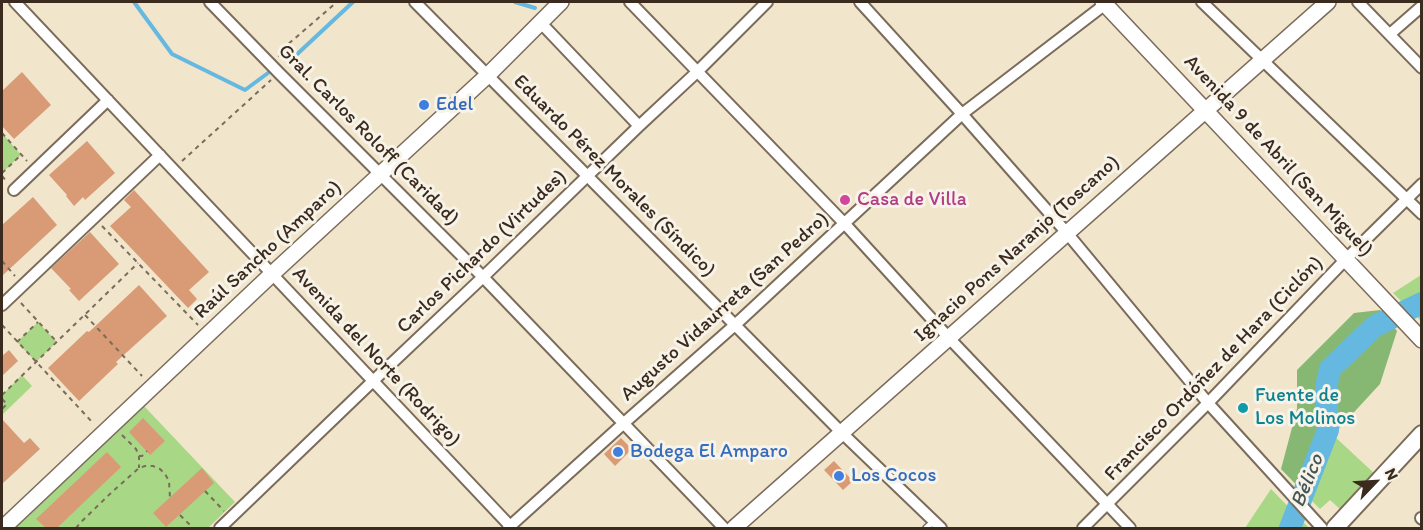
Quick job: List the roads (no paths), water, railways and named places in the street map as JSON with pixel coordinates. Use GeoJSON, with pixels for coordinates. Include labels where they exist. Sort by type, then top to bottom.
{"type":"FeatureCollection","features":[{"type":"Feature","properties":{"kind":"main road"},"geometry":{"type":"LineString","coordinates":[[1335,528],[1422,435]]}},
{"type":"Feature","properties":{"kind":"street","name":"Avenida del Norte (Rodrigo)"},"geometry":{"type":"LineString","coordinates":[[15,2],[510,528]]}},
{"type":"Feature","properties":{"kind":"street","name":"Gral. Carlos Roloff (Caridad)"},"geometry":{"type":"LineString","coordinates":[[210,2],[483,277],[724,528]]}},
{"type":"Feature","properties":{"kind":"street","name":"Eduardo Pérez Morales (Síndico)"},"geometry":{"type":"LineString","coordinates":[[415,2],[934,526]]}},
{"type":"Feature","properties":{"kind":"street","name":"Raúl Sancho (Amparo)"},"geometry":{"type":"LineString","coordinates":[[3,528],[207,334],[488,75],[561,2]]}},
{"type":"Feature","properties":{"kind":"street"},"geometry":{"type":"LineString","coordinates":[[630,2],[845,224],[949,338],[1130,528]]}},
{"type":"Feature","properties":{"kind":"street","name":"Carlos Pichardo (Virtudes)"},"geometry":{"type":"LineString","coordinates":[[220,528],[697,72],[767,2]]}},
{"type":"Feature","properties":{"kind":"street"},"geometry":{"type":"LineString","coordinates":[[860,2],[1067,233],[1208,403],[1319,525]]}},
{"type":"Feature","properties":{"kind":"street","name":"Augusto Vidaurreta (San Pedro)"},"geometry":{"type":"LineString","coordinates":[[510,528],[736,324],[962,114],[1106,2]]}},
{"type":"Feature","properties":{"kind":"street","name":"Avenida 9 de Abril (San Miguel)"},"geometry":{"type":"LineString","coordinates":[[1106,2],[1417,335]]}},
{"type":"Feature","properties":{"kind":"street"},"geometry":{"type":"LineString","coordinates":[[1202,2],[1422,214]]}},
{"type":"Feature","properties":{"kind":"street","name":"Ignacio Pons Naranjo (Toscano)"},"geometry":{"type":"LineString","coordinates":[[734,528],[1328,2]]}},
{"type":"Feature","properties":{"kind":"street"},"geometry":{"type":"LineString","coordinates":[[1358,2],[1422,68]]}},
{"type":"Feature","properties":{"kind":"street"},"geometry":{"type":"LineString","coordinates":[[1390,34],[1422,6]]}},
{"type":"Feature","properties":{"kind":"street"},"geometry":{"type":"LineString","coordinates":[[540,22],[639,126]]}},
{"type":"Feature","properties":{"kind":"street"},"geometry":{"type":"LineString","coordinates":[[14,189],[108,100]]}},
{"type":"Feature","properties":{"kind":"street"},"geometry":{"type":"LineString","coordinates":[[2,305],[160,155]]}},
{"type":"Feature","properties":{"kind":"street","name":"Francisco Ordóñez de Hara (Ciclón)"},"geometry":{"type":"LineString","coordinates":[[1083,528],[1422,184]]}},
{"type":"Feature","properties":{"kind":"waterway"},"geometry":{"type":"LineString","coordinates":[[134,2],[172,54],[245,90],[268,73]]}},
{"type":"Feature","properties":{"kind":"waterway"},"geometry":{"type":"LineString","coordinates":[[293,58],[353,2]]}},
{"type":"Feature","properties":{"kind":"waterway"},"geometry":{"type":"LineString","coordinates":[[515,2],[535,8]]}},
{"type":"Feature","properties":{"kind":"waterway","name":"Bélico"},"geometry":{"type":"LineString","coordinates":[[1290,528],[1328,430],[1326,388],[1330,369],[1375,326],[1422,303]]}},
{"type":"Feature","properties":{"kind":"place","name":"Edel"},"geometry":{"type":"Point","coordinates":[424,105]}},
{"type":"Feature","properties":{"kind":"place","name":"Casa de Villa"},"geometry":{"type":"Point","coordinates":[845,200]}},
{"type":"Feature","properties":{"kind":"place","name":"Fuente de Los Molinos"},"geometry":{"type":"Point","coordinates":[1243,408]}},
{"type":"Feature","properties":{"kind":"place","name":"Bodega El Amparo"},"geometry":{"type":"Point","coordinates":[618,452]}},
{"type":"Feature","properties":{"kind":"place","name":"Los Cocos"},"geometry":{"type":"Point","coordinates":[839,476]}}]}
